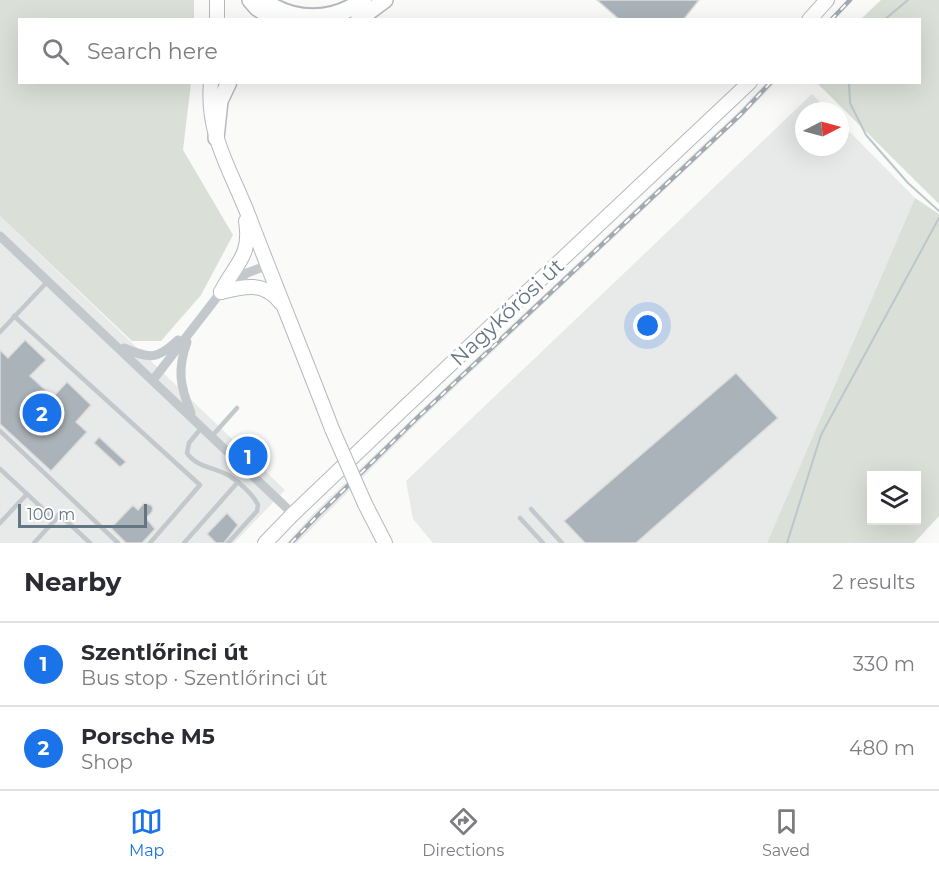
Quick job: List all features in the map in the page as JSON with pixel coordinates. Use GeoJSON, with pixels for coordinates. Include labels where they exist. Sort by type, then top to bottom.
{"type":"FeatureCollection","features":[{"type":"Feature","properties":{"kind":"highway"},"geometry":{"type":"LineString","coordinates":[[263,0],[285,13],[311,17],[342,12],[363,0]]}},
{"type":"Feature","properties":{"kind":"main road"},"geometry":{"type":"LineString","coordinates":[[217,18],[218,0]]}},
{"type":"Feature","properties":{"kind":"main road"},"geometry":{"type":"LineString","coordinates":[[250,0],[272,18]]}},
{"type":"Feature","properties":{"kind":"main road"},"geometry":{"type":"LineString","coordinates":[[361,18],[386,0]]}},
{"type":"Feature","properties":{"kind":"main road"},"geometry":{"type":"LineString","coordinates":[[811,18],[827,0]]}},
{"type":"Feature","properties":{"kind":"main road"},"geometry":{"type":"LineString","coordinates":[[211,84],[210,110],[220,151],[247,210],[332,429],[385,543]]}},
{"type":"Feature","properties":{"kind":"main road"},"geometry":{"type":"LineString","coordinates":[[216,138],[220,101],[228,84]]}},
{"type":"Feature","properties":{"kind":"main road","name":"Nagykőrösi út"},"geometry":{"type":"LineString","coordinates":[[265,543],[748,84]]}},
{"type":"Feature","properties":{"kind":"main road"},"geometry":{"type":"LineString","coordinates":[[221,292],[247,247],[247,210]]}},
{"type":"Feature","properties":{"kind":"main road"},"geometry":{"type":"LineString","coordinates":[[221,292],[243,286],[256,286],[276,296],[286,309]]}},
{"type":"Feature","properties":{"kind":"street"},"geometry":{"type":"LineString","coordinates":[[2,238],[293,514]]}},
{"type":"Feature","properties":{"kind":"street"},"geometry":{"type":"LineString","coordinates":[[153,380],[221,292],[247,273],[268,265]]}},
{"type":"Feature","properties":{"kind":"street"},"geometry":{"type":"LineString","coordinates":[[118,346],[143,356],[152,357],[165,353],[190,333]]}},
{"type":"Feature","properties":{"kind":"street"},"geometry":{"type":"LineString","coordinates":[[190,333],[182,357],[180,380],[193,418]]}},
{"type":"Feature","properties":{"kind":"lane"},"geometry":{"type":"LineString","coordinates":[[0,332],[48,281]]}},
{"type":"Feature","properties":{"kind":"lane"},"geometry":{"type":"LineString","coordinates":[[14,316],[200,485],[150,543]]}},
{"type":"Feature","properties":{"kind":"lane"},"geometry":{"type":"LineString","coordinates":[[212,436],[237,408]]}},
{"type":"Feature","properties":{"kind":"lane"},"geometry":{"type":"LineString","coordinates":[[202,427],[189,443],[189,456],[196,463],[227,474],[256,500],[258,509],[228,543]]}},
{"type":"Feature","properties":{"kind":"lane"},"geometry":{"type":"LineString","coordinates":[[0,430],[118,543]]}},
{"type":"Feature","properties":{"kind":"lane"},"geometry":{"type":"LineString","coordinates":[[0,469],[55,520]]}},
{"type":"Feature","properties":{"kind":"lane"},"geometry":{"type":"LineString","coordinates":[[184,543],[238,482]]}},
{"type":"Feature","properties":{"kind":"lane"},"geometry":{"type":"LineString","coordinates":[[0,523],[27,494]]}},
{"type":"Feature","properties":{"kind":"lane"},"geometry":{"type":"LineString","coordinates":[[531,509],[562,543]]}},
{"type":"Feature","properties":{"kind":"lane"},"geometry":{"type":"LineString","coordinates":[[34,543],[60,514],[90,543]]}},
{"type":"Feature","properties":{"kind":"lane"},"geometry":{"type":"LineString","coordinates":[[520,518],[543,543]]}},
{"type":"Feature","properties":{"kind":"shaded area"},"geometry":{"type":"Polygon","coordinates":[[[0,0],[194,0],[194,18],[18,18],[18,84],[191,84],[183,150],[233,235],[201,295],[161,341],[132,341],[0,216],[0,0]]]}},
{"type":"Feature","properties":{"kind":"shaded area"},"geometry":{"type":"Polygon","coordinates":[[[881,0],[939,0],[939,204],[849,115],[849,102],[836,102],[818,84],[921,84],[921,18],[862,18],[881,0]]]}},
{"type":"Feature","properties":{"kind":"shaded area"},"geometry":{"type":"Polygon","coordinates":[[[765,84],[774,84],[743,116],[418,422],[297,543],[287,543],[314,513],[414,417],[765,84]]]}},
{"type":"Feature","properties":{"kind":"shaded area"},"geometry":{"type":"Polygon","coordinates":[[[812,94],[820,102],[804,102],[812,94]]]}},
{"type":"Feature","properties":{"kind":"shaded area"},"geometry":{"type":"Polygon","coordinates":[[[795,110],[795,156],[849,156],[849,131],[915,198],[767,543],[433,543],[413,519],[406,481],[795,110]]]}},
{"type":"Feature","properties":{"kind":"shaded area"},"geometry":{"type":"Polygon","coordinates":[[[915,198],[939,214],[939,516],[914,543],[767,543],[915,198]]]}},
{"type":"Feature","properties":{"kind":"shaded area"},"geometry":{"type":"Polygon","coordinates":[[[0,216],[285,490],[234,543],[0,543],[0,216]]]}},
{"type":"Feature","properties":{"kind":"building"},"geometry":{"type":"Polygon","coordinates":[[[597,0],[699,0],[685,18],[618,18],[597,0]]]}},
{"type":"Feature","properties":{"kind":"building"},"geometry":{"type":"Polygon","coordinates":[[[25,340],[46,360],[30,376],[53,397],[67,382],[91,405],[76,422],[87,432],[51,471],[0,424],[0,350],[8,358],[25,340]]]}},
{"type":"Feature","properties":{"kind":"building"},"geometry":{"type":"Polygon","coordinates":[[[736,373],[778,418],[636,543],[585,543],[564,521],[736,373]]]}},
{"type":"Feature","properties":{"kind":"building"},"geometry":{"type":"Polygon","coordinates":[[[99,437],[126,462],[120,467],[94,443],[99,437]]]}},
{"type":"Feature","properties":{"kind":"building"},"geometry":{"type":"Polygon","coordinates":[[[144,503],[153,508],[146,518],[155,529],[142,543],[126,543],[111,528],[133,505],[138,510],[144,503]]]}},
{"type":"Feature","properties":{"kind":"building"},"geometry":{"type":"Polygon","coordinates":[[[227,513],[238,525],[224,543],[216,543],[207,534],[227,513]]]}},
{"type":"Feature","properties":{"kind":"waterway"},"geometry":{"type":"LineString","coordinates":[[886,18],[908,0]]}},
{"type":"Feature","properties":{"kind":"waterway"},"geometry":{"type":"LineString","coordinates":[[849,84],[850,103],[866,135],[908,183],[939,211]]}},
{"type":"Feature","properties":{"kind":"waterway"},"geometry":{"type":"LineString","coordinates":[[787,543],[821,435],[939,218]]}},
{"type":"Feature","properties":{"kind":"railway"},"geometry":{"type":"LineString","coordinates":[[833,18],[850,0]]}},
{"type":"Feature","properties":{"kind":"railway"},"geometry":{"type":"LineString","coordinates":[[291,543],[416,419],[741,114],[769,84]]}},
{"type":"Feature","properties":{"kind":"place","name":"Porsche M5"},"geometry":{"type":"Point","coordinates":[42,413]}},
{"type":"Feature","properties":{"kind":"place","name":"Szentlőrinci út"},"geometry":{"type":"Point","coordinates":[248,456]}}]}
